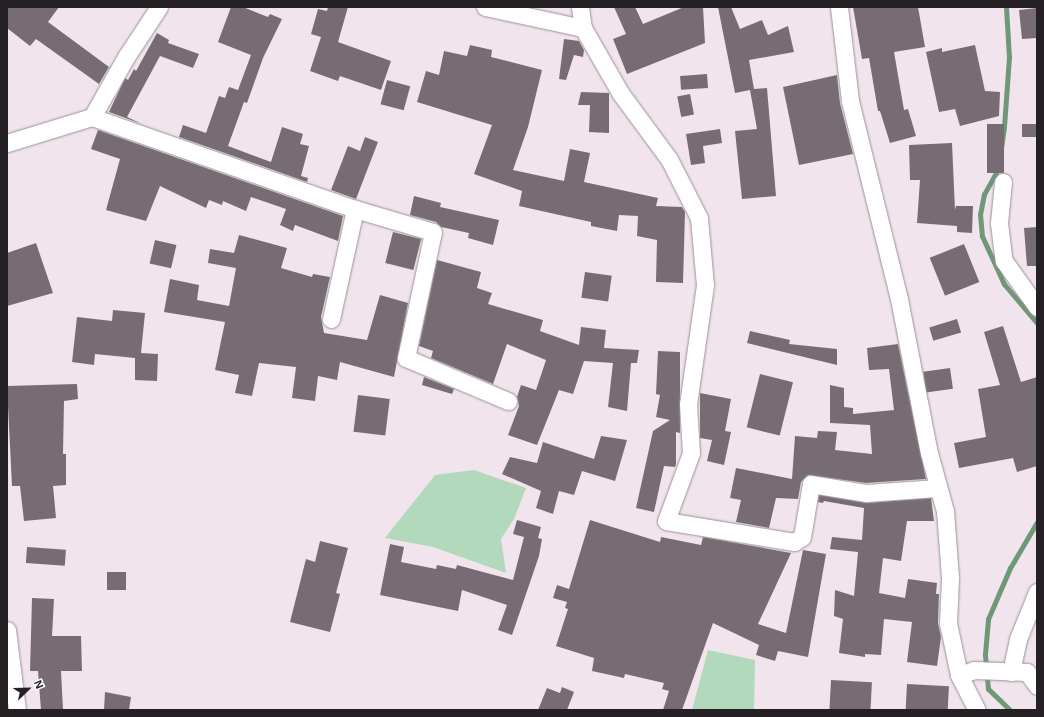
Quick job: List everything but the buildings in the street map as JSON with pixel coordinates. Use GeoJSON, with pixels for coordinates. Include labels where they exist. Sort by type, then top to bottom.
{"type":"FeatureCollection","features":[{"type":"Feature","properties":{"kind":"street"},"geometry":{"type":"LineString","coordinates":[[92,117],[126,57],[159,7]]}},
{"type":"Feature","properties":{"kind":"street"},"geometry":{"type":"LineString","coordinates":[[485,7],[583,28]]}},
{"type":"Feature","properties":{"kind":"street"},"geometry":{"type":"LineString","coordinates":[[580,7],[583,28],[621,94],[669,159],[699,218],[705,285],[688,404],[692,453],[666,521],[794,542],[802,537],[811,484],[866,493],[938,488]]}},
{"type":"Feature","properties":{"kind":"street"},"geometry":{"type":"LineString","coordinates":[[839,7],[850,101],[899,299],[938,488],[945,511],[950,578],[948,623],[966,673],[977,710]]}},
{"type":"Feature","properties":{"kind":"street"},"geometry":{"type":"LineString","coordinates":[[7,142],[92,117],[355,209],[433,232],[406,358],[508,401]]}},
{"type":"Feature","properties":{"kind":"street"},"geometry":{"type":"LineString","coordinates":[[1003,182],[998,223],[1004,261],[1037,307]]}},
{"type":"Feature","properties":{"kind":"street"},"geometry":{"type":"LineString","coordinates":[[331,319],[355,209]]}},
{"type":"Feature","properties":{"kind":"street"},"geometry":{"type":"LineString","coordinates":[[1011,672],[1018,639],[1037,592]]}},
{"type":"Feature","properties":{"kind":"street"},"geometry":{"type":"LineString","coordinates":[[7,630],[17,710]]}},
{"type":"Feature","properties":{"kind":"street"},"geometry":{"type":"LineString","coordinates":[[966,673],[1027,672],[1037,686]]}},
{"type":"Feature","properties":{"kind":"green space"},"geometry":{"type":"Polygon","coordinates":[[[474,470],[526,488],[514,519],[501,539],[506,573],[433,547],[385,538],[435,475],[474,470]]]}},
{"type":"Feature","properties":{"kind":"green space"},"geometry":{"type":"Polygon","coordinates":[[[708,650],[755,660],[754,710],[692,710],[708,650]]]}},
{"type":"Feature","properties":{"kind":"waterway"},"geometry":{"type":"LineString","coordinates":[[1006,7],[1009,57],[1004,127],[998,169],[984,194],[980,214],[982,236],[1004,284],[1037,323]]}},
{"type":"Feature","properties":{"kind":"waterway"},"geometry":{"type":"LineString","coordinates":[[1010,710],[988,689],[985,654],[988,619],[1010,568],[1037,522]]}}]}
